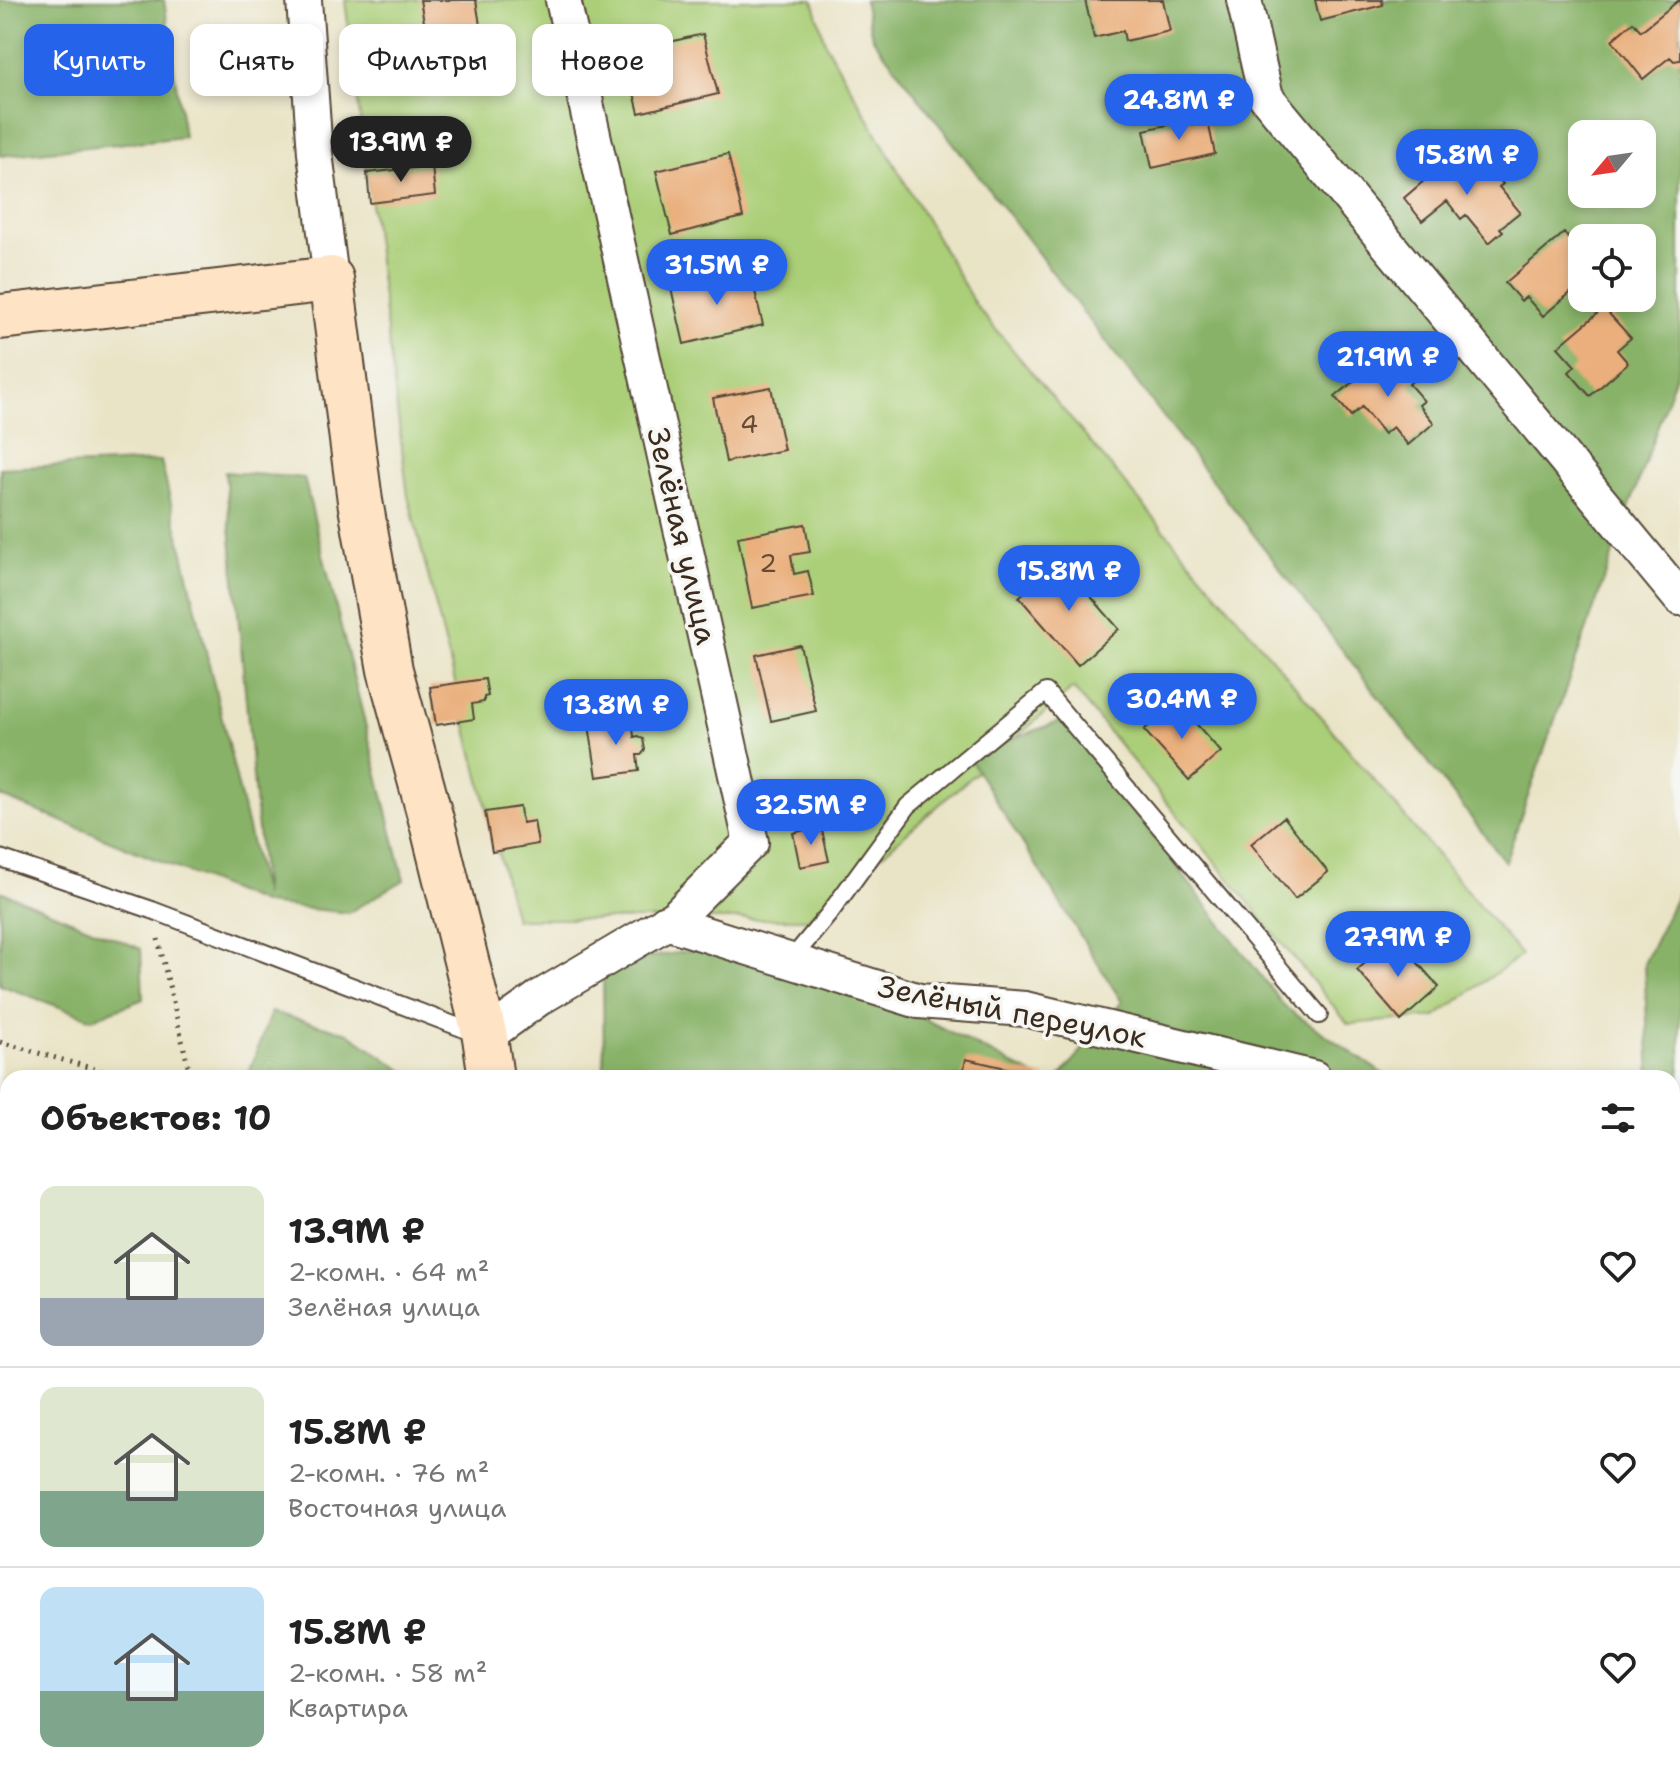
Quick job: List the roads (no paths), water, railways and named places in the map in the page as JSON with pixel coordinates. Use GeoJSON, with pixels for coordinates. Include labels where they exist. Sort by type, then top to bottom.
{"type":"FeatureCollection","features":[{"type":"Feature","properties":{"kind":"main road"},"geometry":{"type":"LineString","coordinates":[[0,317],[331,279],[360,501],[390,670],[432,823],[488,1058]]}},
{"type":"Feature","properties":{"kind":"street"},"geometry":{"type":"LineString","coordinates":[[304,0],[315,153],[331,279]]}},
{"type":"Feature","properties":{"kind":"street","name":"Зелёная улица"},"geometry":{"type":"LineString","coordinates":[[488,1058],[539,998],[676,917],[751,842],[563,0]]}},
{"type":"Feature","properties":{"kind":"street"},"geometry":{"type":"LineString","coordinates":[[1244,0],[1266,97],[1680,598]]}},
{"type":"Feature","properties":{"kind":"street","name":"Зелёный переулок"},"geometry":{"type":"LineString","coordinates":[[666,922],[919,1001],[1025,1009],[1280,1070]]}},
{"type":"Feature","properties":{"kind":"lane"},"geometry":{"type":"LineString","coordinates":[[790,961],[829,914],[908,806],[1046,692],[1319,1015]]}},
{"type":"Feature","properties":{"kind":"lane"},"geometry":{"type":"LineString","coordinates":[[0,858],[152,910],[488,1058]]}}]}
